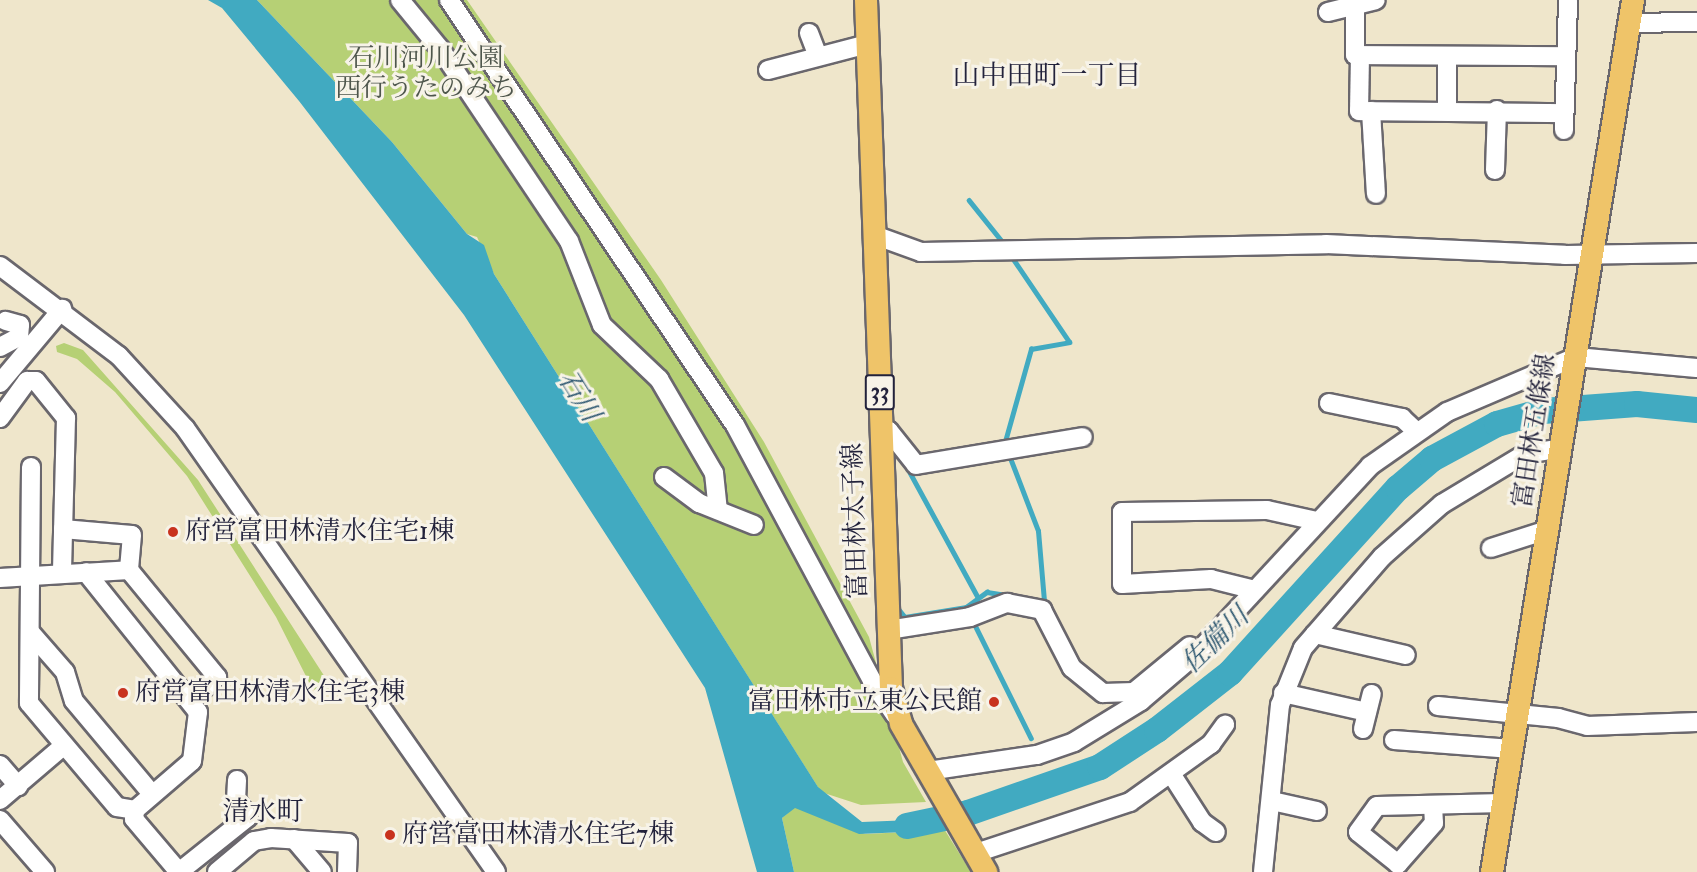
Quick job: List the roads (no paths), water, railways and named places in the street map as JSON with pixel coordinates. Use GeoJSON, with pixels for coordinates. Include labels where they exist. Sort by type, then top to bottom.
{"type":"FeatureCollection","features":[{"type":"Feature","properties":{"kind":"main road","name":"富田林太子線"},"geometry":{"type":"LineString","coordinates":[[866,0],[891,688],[902,724],[977,856]]}},
{"type":"Feature","properties":{"kind":"main road","name":"富田林五條線"},"geometry":{"type":"LineString","coordinates":[[1492,872],[1632,0]]}},
{"type":"Feature","properties":{"kind":"street"},"geometry":{"type":"LineString","coordinates":[[400,0],[441,50],[569,241],[602,325],[659,379],[714,473],[718,510]]}},
{"type":"Feature","properties":{"kind":"street"},"geometry":{"type":"LineString","coordinates":[[449,0],[735,425],[872,681],[902,724]]}},
{"type":"Feature","properties":{"kind":"street"},"geometry":{"type":"LineString","coordinates":[[1328,12],[1376,0]]}},
{"type":"Feature","properties":{"kind":"street"},"geometry":{"type":"LineString","coordinates":[[1360,55],[1359,111],[1497,110],[1564,121],[1563,56],[1568,0]]}},
{"type":"Feature","properties":{"kind":"street"},"geometry":{"type":"LineString","coordinates":[[1355,4],[1355,55],[1563,56]]}},
{"type":"Feature","properties":{"kind":"street"},"geometry":{"type":"LineString","coordinates":[[1630,23],[1697,22]]}},
{"type":"Feature","properties":{"kind":"street"},"geometry":{"type":"LineString","coordinates":[[809,33],[817,54]]}},
{"type":"Feature","properties":{"kind":"street"},"geometry":{"type":"LineString","coordinates":[[768,70],[817,54],[868,44]]}},
{"type":"Feature","properties":{"kind":"street"},"geometry":{"type":"LineString","coordinates":[[1447,56],[1447,110]]}},
{"type":"Feature","properties":{"kind":"street"},"geometry":{"type":"LineString","coordinates":[[1495,171],[1497,110]]}},
{"type":"Feature","properties":{"kind":"street"},"geometry":{"type":"LineString","coordinates":[[1371,111],[1376,195]]}},
{"type":"Feature","properties":{"kind":"street"},"geometry":{"type":"LineString","coordinates":[[874,235],[921,252],[1326,244],[1362,250],[1697,253]]}},
{"type":"Feature","properties":{"kind":"street"},"geometry":{"type":"LineString","coordinates":[[0,266],[62,309],[147,383],[185,428],[496,872]]}},
{"type":"Feature","properties":{"kind":"street"},"geometry":{"type":"LineString","coordinates":[[0,383],[62,309]]}},
{"type":"Feature","properties":{"kind":"street"},"geometry":{"type":"LineString","coordinates":[[0,347],[19,338],[20,325],[6,321]]}},
{"type":"Feature","properties":{"kind":"street"},"geometry":{"type":"LineString","coordinates":[[929,773],[1038,755],[1074,742],[1141,701],[1214,635],[1370,466],[1416,431],[1484,393],[1575,362],[1697,368]]}},
{"type":"Feature","properties":{"kind":"street"},"geometry":{"type":"LineString","coordinates":[[0,418],[27,381],[36,381],[61,408],[66,418],[62,574]]}},
{"type":"Feature","properties":{"kind":"street"},"geometry":{"type":"LineString","coordinates":[[1329,403],[1402,418],[1416,431]]}},
{"type":"Feature","properties":{"kind":"street"},"geometry":{"type":"LineString","coordinates":[[881,430],[890,431],[916,465],[1083,437]]}},
{"type":"Feature","properties":{"kind":"street"},"geometry":{"type":"LineString","coordinates":[[1263,872],[1284,693],[1315,634],[1382,557],[1442,504],[1525,454],[1561,445]]}},
{"type":"Feature","properties":{"kind":"street"},"geometry":{"type":"LineString","coordinates":[[31,467],[26,576],[30,632],[29,703],[62,747],[117,807],[135,810]]}},
{"type":"Feature","properties":{"kind":"street"},"geometry":{"type":"LineString","coordinates":[[664,477],[684,495],[754,525]]}},
{"type":"Feature","properties":{"kind":"street"},"geometry":{"type":"LineString","coordinates":[[1255,590],[1211,579],[1122,584],[1122,512],[1267,510],[1317,522]]}},
{"type":"Feature","properties":{"kind":"street"},"geometry":{"type":"LineString","coordinates":[[63,529],[132,535],[129,570],[217,676],[191,699]]}},
{"type":"Feature","properties":{"kind":"street"},"geometry":{"type":"LineString","coordinates":[[1491,548],[1547,530]]}},
{"type":"Feature","properties":{"kind":"street"},"geometry":{"type":"LineString","coordinates":[[0,578],[129,570]]}},
{"type":"Feature","properties":{"kind":"street"},"geometry":{"type":"LineString","coordinates":[[86,572],[191,699],[198,712],[192,761],[135,810],[134,819],[168,869],[179,872],[248,817],[236,800],[237,780]]}},
{"type":"Feature","properties":{"kind":"street"},"geometry":{"type":"LineString","coordinates":[[888,630],[970,617],[1007,603],[1042,609],[1072,668],[1103,693],[1134,692],[1183,649],[1214,635]]}},
{"type":"Feature","properties":{"kind":"street"},"geometry":{"type":"LineString","coordinates":[[30,632],[65,672],[74,701],[152,794]]}},
{"type":"Feature","properties":{"kind":"street"},"geometry":{"type":"LineString","coordinates":[[1315,634],[1375,658],[1406,655]]}},
{"type":"Feature","properties":{"kind":"street"},"geometry":{"type":"LineString","coordinates":[[1284,693],[1365,720],[1372,694]]}},
{"type":"Feature","properties":{"kind":"street"},"geometry":{"type":"LineString","coordinates":[[1438,706],[1587,726],[1697,722]]}},
{"type":"Feature","properties":{"kind":"street"},"geometry":{"type":"LineString","coordinates":[[977,856],[1130,802],[1211,744],[1225,725]]}},
{"type":"Feature","properties":{"kind":"street"},"geometry":{"type":"LineString","coordinates":[[1394,740],[1512,749]]}},
{"type":"Feature","properties":{"kind":"street"},"geometry":{"type":"LineString","coordinates":[[0,800],[62,747]]}},
{"type":"Feature","properties":{"kind":"street"},"geometry":{"type":"LineString","coordinates":[[0,765],[18,786]]}},
{"type":"Feature","properties":{"kind":"street"},"geometry":{"type":"LineString","coordinates":[[1172,774],[1195,823],[1216,832]]}},
{"type":"Feature","properties":{"kind":"street"},"geometry":{"type":"LineString","coordinates":[[1272,801],[1317,811]]}},
{"type":"Feature","properties":{"kind":"street"},"geometry":{"type":"LineString","coordinates":[[1433,805],[1503,803]]}},
{"type":"Feature","properties":{"kind":"street"},"geometry":{"type":"LineString","coordinates":[[0,820],[45,872]]}},
{"type":"Feature","properties":{"kind":"street"},"geometry":{"type":"LineString","coordinates":[[217,872],[255,841],[294,839],[348,843],[347,872]]}},
{"type":"Feature","properties":{"kind":"street"},"geometry":{"type":"LineString","coordinates":[[294,839],[322,872]]}},
{"type":"Feature","properties":{"kind":"water"},"geometry":{"type":"Polygon","coordinates":[[[208,0],[257,0],[392,142],[467,234],[484,245],[494,274],[818,787],[862,822],[937,819],[941,824],[928,831],[859,834],[795,808],[782,818],[794,872],[757,872],[705,688],[464,315],[299,101],[222,8],[208,0]]]}},
{"type":"Feature","properties":{"kind":"waterway"},"geometry":{"type":"LineString","coordinates":[[969,200],[1005,245]]}},
{"type":"Feature","properties":{"kind":"waterway"},"geometry":{"type":"LineString","coordinates":[[1004,445],[1031,349],[1069,342],[1010,255]]}},
{"type":"Feature","properties":{"kind":"waterway","name":"佐備川"},"geometry":{"type":"LineString","coordinates":[[907,826],[968,813],[1100,767],[1157,730],[1230,673],[1398,488],[1432,459],[1497,424],[1543,411],[1637,404],[1697,410]]}},
{"type":"Feature","properties":{"kind":"waterway"},"geometry":{"type":"LineString","coordinates":[[896,606],[905,617],[966,607],[987,592],[1044,601],[1038,531],[1008,453]]}},
{"type":"Feature","properties":{"kind":"waterway"},"geometry":{"type":"LineString","coordinates":[[907,467],[978,597]]}},
{"type":"Feature","properties":{"kind":"waterway"},"geometry":{"type":"LineString","coordinates":[[976,627],[1031,738]]}},
{"type":"Feature","properties":{"kind":"place","name":"府営富田林清水住宅1棟"},"geometry":{"type":"Point","coordinates":[173,532]}},
{"type":"Feature","properties":{"kind":"place","name":"府営富田林清水住宅3棟"},"geometry":{"type":"Point","coordinates":[123,693]}},
{"type":"Feature","properties":{"kind":"place","name":"富田林市立東公民館"},"geometry":{"type":"Point","coordinates":[994,702]}},
{"type":"Feature","properties":{"kind":"place","name":"府営富田林清水住宅7棟"},"geometry":{"type":"Point","coordinates":[390,835]}},
{"type":"Feature","properties":{"kind":"district","name":"山中田町一丁目"},"geometry":{"type":"Point","coordinates":[1047,76]}},
{"type":"Feature","properties":{"kind":"district","name":"清水町"},"geometry":{"type":"Point","coordinates":[263,812]}},
{"type":"Feature","properties":{"kind":"park label","name":"石川河川公園 西行うたのみち"},"geometry":{"type":"Point","coordinates":[426,74]}},
{"type":"Feature","properties":{"kind":"water label","name":"石川"},"geometry":{"type":"Point","coordinates":[579,396]}}]}
